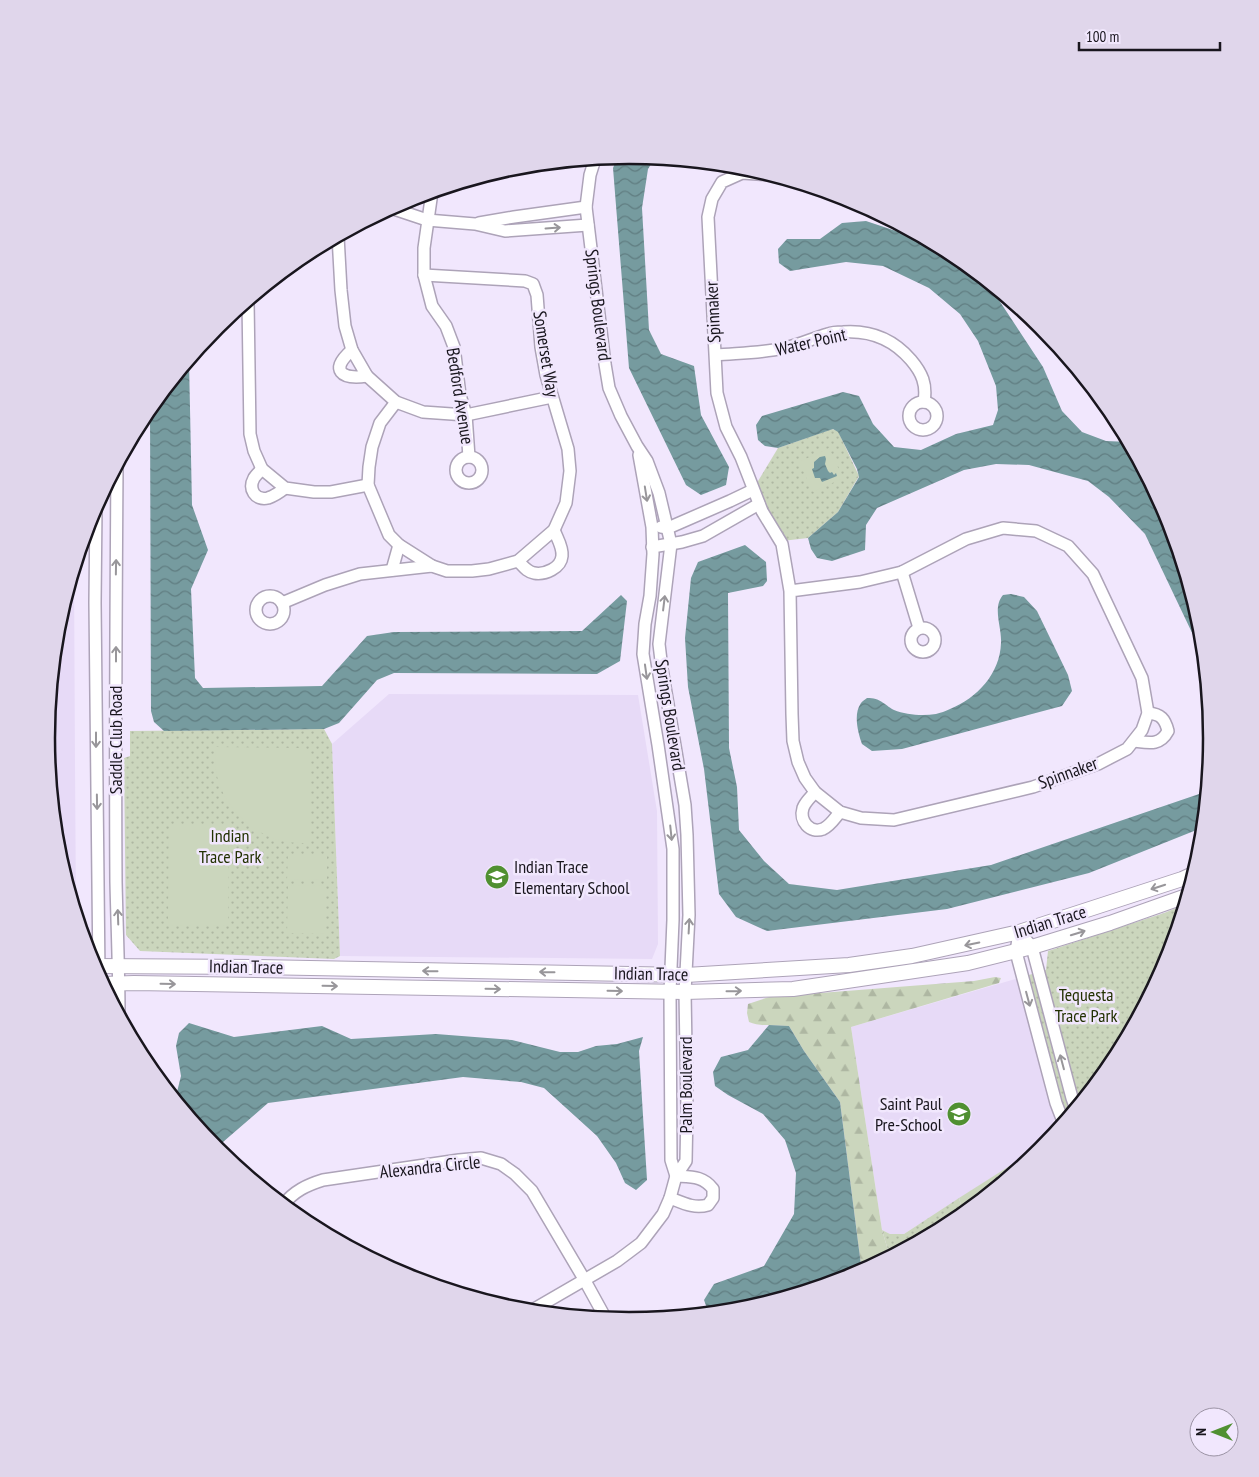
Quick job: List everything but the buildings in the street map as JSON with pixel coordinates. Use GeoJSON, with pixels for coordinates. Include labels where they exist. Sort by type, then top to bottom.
{"type":"FeatureCollection","features":[{"type":"Feature","properties":{"kind":"main road","name":"Indian Trace"},"geometry":{"type":"LineString","coordinates":[[104,969],[119,966],[257,967],[686,975],[849,966],[912,956],[1019,932],[1187,877]]}},
{"type":"Feature","properties":{"kind":"main road","name":"Indian Trace"},"geometry":{"type":"LineString","coordinates":[[110,984],[670,992],[793,989],[968,964],[1016,952],[1181,898]]}},
{"type":"Feature","properties":{"kind":"street","name":"Springs Boulevard"},"geometry":{"type":"LineString","coordinates":[[593,165],[586,207],[609,388],[637,446],[647,461],[656,485],[671,544],[659,644],[685,813],[689,915],[686,992]]}},
{"type":"Feature","properties":{"kind":"street","name":"Spinnaker"},"geometry":{"type":"LineString","coordinates":[[739,174],[722,182],[712,198],[708,217],[717,393],[726,427],[741,457],[753,490],[782,544],[790,591],[793,741],[798,762],[805,778],[815,792],[840,812],[861,818],[894,820],[1024,789],[1098,764],[1127,749],[1135,741],[1142,730],[1148,713]]}},
{"type":"Feature","properties":{"kind":"street","name":"Bedford Avenue"},"geometry":{"type":"LineString","coordinates":[[431,200],[424,248],[424,275],[432,306],[446,326],[454,348],[460,395],[466,415],[469,457]]}},
{"type":"Feature","properties":{"kind":"street"},"geometry":{"type":"LineString","coordinates":[[475,224],[510,211],[538,206],[565,210],[586,207]]}},
{"type":"Feature","properties":{"kind":"street"},"geometry":{"type":"LineString","coordinates":[[402,212],[427,220],[475,224],[505,232],[588,225]]}},
{"type":"Feature","properties":{"kind":"street"},"geometry":{"type":"LineString","coordinates":[[338,243],[345,326],[352,350],[367,376],[396,402],[423,412],[466,415],[552,397]]}},
{"type":"Feature","properties":{"kind":"street","name":"Somerset Way"},"geometry":{"type":"LineString","coordinates":[[282,603],[325,585],[360,574],[410,570],[432,566],[447,571],[489,569],[518,561],[554,530],[566,502],[570,471],[568,449],[552,397],[543,356],[537,295],[533,284],[525,281],[424,275]]}},
{"type":"Feature","properties":{"kind":"street"},"geometry":{"type":"LineString","coordinates":[[248,310],[250,434],[254,451],[262,469],[285,488],[331,492],[368,485]]}},
{"type":"Feature","properties":{"kind":"street","name":"Water Point"},"geometry":{"type":"LineString","coordinates":[[716,355],[767,352],[798,345],[830,333],[857,331],[882,337],[892,342],[905,353],[922,376],[925,393],[924,402]]}},
{"type":"Feature","properties":{"kind":"street"},"geometry":{"type":"LineString","coordinates":[[352,350],[342,360],[340,368],[343,374],[356,378],[367,376]]}},
{"type":"Feature","properties":{"kind":"street"},"geometry":{"type":"LineString","coordinates":[[396,402],[380,423],[372,447],[368,485],[389,535],[400,545],[432,566]]}},
{"type":"Feature","properties":{"kind":"street","name":"Springs Boulevard"},"geometry":{"type":"LineString","coordinates":[[637,446],[652,527],[650,596],[645,624],[644,654],[673,849],[670,992]]}},
{"type":"Feature","properties":{"kind":"street"},"geometry":{"type":"LineString","coordinates":[[262,469],[254,478],[251,488],[254,494],[259,498],[266,499],[285,488]]}},
{"type":"Feature","properties":{"kind":"street","name":"Saddle Club Road"},"geometry":{"type":"LineString","coordinates":[[117,479],[116,884],[119,1002]]}},
{"type":"Feature","properties":{"kind":"street"},"geometry":{"type":"LineString","coordinates":[[652,527],[668,528],[753,490]]}},
{"type":"Feature","properties":{"kind":"street"},"geometry":{"type":"LineString","coordinates":[[652,547],[703,536],[761,507]]}},
{"type":"Feature","properties":{"kind":"street","name":"Saddle Club Road"},"geometry":{"type":"LineString","coordinates":[[96,527],[97,953]]}},
{"type":"Feature","properties":{"kind":"street"},"geometry":{"type":"LineString","coordinates":[[790,591],[860,582],[902,572],[966,539],[1003,528],[1036,531],[1068,546],[1093,574],[1142,678],[1148,713],[1160,716],[1166,722],[1168,731],[1160,741],[1151,743],[1135,741]]}},
{"type":"Feature","properties":{"kind":"street"},"geometry":{"type":"LineString","coordinates":[[518,561],[525,569],[534,573],[543,573],[553,569],[560,563],[562,554],[560,543],[554,530]]}},
{"type":"Feature","properties":{"kind":"street"},"geometry":{"type":"LineString","coordinates":[[392,570],[400,545]]}},
{"type":"Feature","properties":{"kind":"street"},"geometry":{"type":"LineString","coordinates":[[902,572],[919,628]]}},
{"type":"Feature","properties":{"kind":"street"},"geometry":{"type":"LineString","coordinates":[[815,792],[807,800],[803,808],[802,818],[811,829],[825,828],[840,812]]}},
{"type":"Feature","properties":{"kind":"street"},"geometry":{"type":"LineString","coordinates":[[1019,932],[1032,947],[1073,1102]]}},
{"type":"Feature","properties":{"kind":"street"},"geometry":{"type":"LineString","coordinates":[[1019,932],[1016,952],[1061,1117]]}},
{"type":"Feature","properties":{"kind":"street","name":"Palm Boulevard"},"geometry":{"type":"LineString","coordinates":[[670,992],[671,1160],[676,1176]]}},
{"type":"Feature","properties":{"kind":"street","name":"Palm Boulevard"},"geometry":{"type":"LineString","coordinates":[[540,1306],[617,1261],[641,1243],[663,1214],[676,1176],[686,1161],[686,992]]}},
{"type":"Feature","properties":{"kind":"street"},"geometry":{"type":"LineString","coordinates":[[672,1108],[687,1109]]}},
{"type":"Feature","properties":{"kind":"street","name":"Alexandra Circle"},"geometry":{"type":"LineString","coordinates":[[288,1200],[306,1185],[324,1180],[459,1160],[481,1158],[500,1164],[515,1174],[532,1191],[602,1312]]}},
{"type":"Feature","properties":{"kind":"street"},"geometry":{"type":"LineString","coordinates":[[670,1198],[694,1207],[701,1207],[708,1205],[713,1198],[713,1189],[708,1182],[700,1178],[676,1176]]}},
{"type":"Feature","properties":{"kind":"shaded area"},"geometry":{"type":"Polygon","coordinates":[[[74,593],[76,890],[66,851],[60,813],[55,739],[56,701],[60,664],[66,626],[74,593]]]}},
{"type":"Feature","properties":{"kind":"shaded area","name":"Indian Trace Elementary School"},"geometry":{"type":"Polygon","coordinates":[[[389,694],[638,695],[657,811],[658,944],[652,959],[340,956],[332,744],[389,694]]]}},
{"type":"Feature","properties":{"kind":"shaded area","name":"Saint Paul Pre-School"},"geometry":{"type":"Polygon","coordinates":[[[1022,977],[1056,1103],[1053,1126],[1038,1142],[1011,1165],[904,1234],[890,1234],[882,1230],[851,1027],[1022,977]]]}},
{"type":"Feature","properties":{"kind":"green space"},"geometry":{"type":"Polygon","coordinates":[[[832,429],[838,431],[859,476],[838,512],[808,538],[782,541],[755,486],[778,448],[832,429]]]}},
{"type":"Feature","properties":{"kind":"green space"},"geometry":{"type":"Polygon","coordinates":[[[829,448],[843,478],[813,492],[799,462],[829,448]]]}},
{"type":"Feature","properties":{"kind":"green space","name":"Indian Trace Park"},"geometry":{"type":"Polygon","coordinates":[[[324,729],[332,744],[340,956],[334,959],[140,951],[126,935],[124,758],[130,756],[130,731],[324,729]]]}},
{"type":"Feature","properties":{"kind":"green space"},"geometry":{"type":"Polygon","coordinates":[[[215,747],[305,748],[310,753],[310,843],[288,842],[275,839],[254,829],[237,813],[229,804],[219,782],[215,747]]]}},
{"type":"Feature","properties":{"kind":"green space"},"geometry":{"type":"Polygon","coordinates":[[[169,826],[229,826],[228,926],[168,925],[169,826]]]}},
{"type":"Feature","properties":{"kind":"green space"},"geometry":{"type":"Polygon","coordinates":[[[288,854],[327,854],[327,880],[287,879],[288,854]]]}},
{"type":"Feature","properties":{"kind":"green space"},"geometry":{"type":"Polygon","coordinates":[[[288,885],[325,886],[325,934],[287,933],[288,885]]]}},
{"type":"Feature","properties":{"kind":"green space","name":"Tequesta Trace Park"},"geometry":{"type":"Polygon","coordinates":[[[1178,907],[1174,923],[1145,993],[1107,1058],[1059,1120],[1056,1103],[1022,977],[1046,970],[1048,951],[1178,907]]]}},
{"type":"Feature","properties":{"kind":"green space"},"geometry":{"type":"Polygon","coordinates":[[[995,977],[1001,978],[999,983],[851,1027],[882,1230],[888,1252],[861,1264],[840,1102],[789,1026],[749,1022],[748,1004],[769,997],[974,981],[995,977]]]}},
{"type":"Feature","properties":{"kind":"green space"},"geometry":{"type":"Polygon","coordinates":[[[1014,1164],[962,1207],[959,1198],[1014,1164]]]}},
{"type":"Feature","properties":{"kind":"green space"},"geometry":{"type":"Polygon","coordinates":[[[959,1198],[962,1207],[917,1236],[888,1252],[882,1230],[890,1234],[904,1234],[959,1198]]]}},
{"type":"Feature","properties":{"kind":"water"},"geometry":{"type":"Polygon","coordinates":[[[614,164],[651,165],[648,169],[642,208],[649,330],[661,354],[694,366],[701,415],[729,467],[726,485],[701,495],[686,485],[629,368],[613,168],[614,164]]]}},
{"type":"Feature","properties":{"kind":"water"},"geometry":{"type":"Polygon","coordinates":[[[866,221],[902,233],[949,261],[979,283],[998,299],[1043,367],[1062,411],[1082,432],[1106,441],[1121,442],[1145,484],[1174,554],[1195,639],[1145,534],[1109,497],[1088,481],[1029,465],[996,464],[964,470],[877,508],[866,525],[865,550],[832,561],[817,558],[811,549],[808,538],[838,512],[859,477],[857,469],[838,432],[833,429],[778,448],[765,446],[758,440],[756,425],[762,416],[843,392],[859,396],[873,424],[894,447],[921,450],[956,434],[993,425],[998,410],[996,386],[978,341],[960,314],[929,288],[883,266],[846,262],[790,271],[779,263],[778,249],[787,239],[820,239],[842,223],[866,221]]]}},
{"type":"Feature","properties":{"kind":"water"},"geometry":{"type":"Polygon","coordinates":[[[189,371],[192,505],[208,550],[191,589],[195,678],[203,688],[322,686],[367,636],[394,632],[582,631],[621,595],[627,601],[620,661],[597,674],[394,673],[377,680],[339,723],[324,729],[164,731],[154,722],[151,711],[150,422],[189,371]]]}},
{"type":"Feature","properties":{"kind":"water"},"geometry":{"type":"Polygon","coordinates":[[[825,456],[825,464],[828,471],[834,475],[836,473],[837,476],[822,482],[820,478],[815,478],[812,469],[814,468],[814,462],[820,457],[825,456]]]}},
{"type":"Feature","properties":{"kind":"water"},"geometry":{"type":"Polygon","coordinates":[[[745,545],[766,562],[767,581],[763,586],[728,593],[729,748],[737,787],[739,830],[764,861],[789,884],[837,890],[991,865],[1201,792],[1196,830],[1089,873],[947,909],[767,931],[736,917],[719,894],[704,769],[688,687],[685,638],[691,578],[698,562],[745,545]]]}},
{"type":"Feature","properties":{"kind":"water"},"geometry":{"type":"Polygon","coordinates":[[[1011,594],[1024,597],[1037,611],[1068,675],[1072,691],[1062,706],[902,749],[872,751],[862,744],[858,729],[857,712],[861,702],[867,698],[879,700],[899,712],[926,715],[936,714],[960,704],[985,684],[992,675],[1000,654],[1001,637],[998,606],[1003,595],[1011,594]]]}},
{"type":"Feature","properties":{"kind":"water"},"geometry":{"type":"Polygon","coordinates":[[[189,1023],[234,1037],[322,1026],[351,1039],[436,1034],[512,1040],[560,1052],[578,1052],[596,1046],[617,1044],[643,1037],[639,1051],[647,1180],[636,1190],[625,1183],[616,1163],[597,1136],[544,1088],[521,1082],[463,1077],[268,1103],[222,1144],[177,1092],[181,1076],[176,1046],[179,1033],[189,1023]]]}},
{"type":"Feature","properties":{"kind":"water"},"geometry":{"type":"Polygon","coordinates":[[[769,1025],[789,1026],[840,1102],[861,1264],[814,1283],[742,1302],[707,1308],[704,1300],[714,1284],[764,1266],[794,1214],[796,1173],[785,1140],[763,1114],[715,1086],[713,1072],[721,1057],[748,1050],[769,1025]]]}},
{"type":"Feature","properties":{"kind":"place","name":"Indian Trace Elementary School"},"geometry":{"type":"Point","coordinates":[497,877]}},
{"type":"Feature","properties":{"kind":"place","name":"Saint Paul Pre-School"},"geometry":{"type":"Point","coordinates":[959,1114]}}]}
